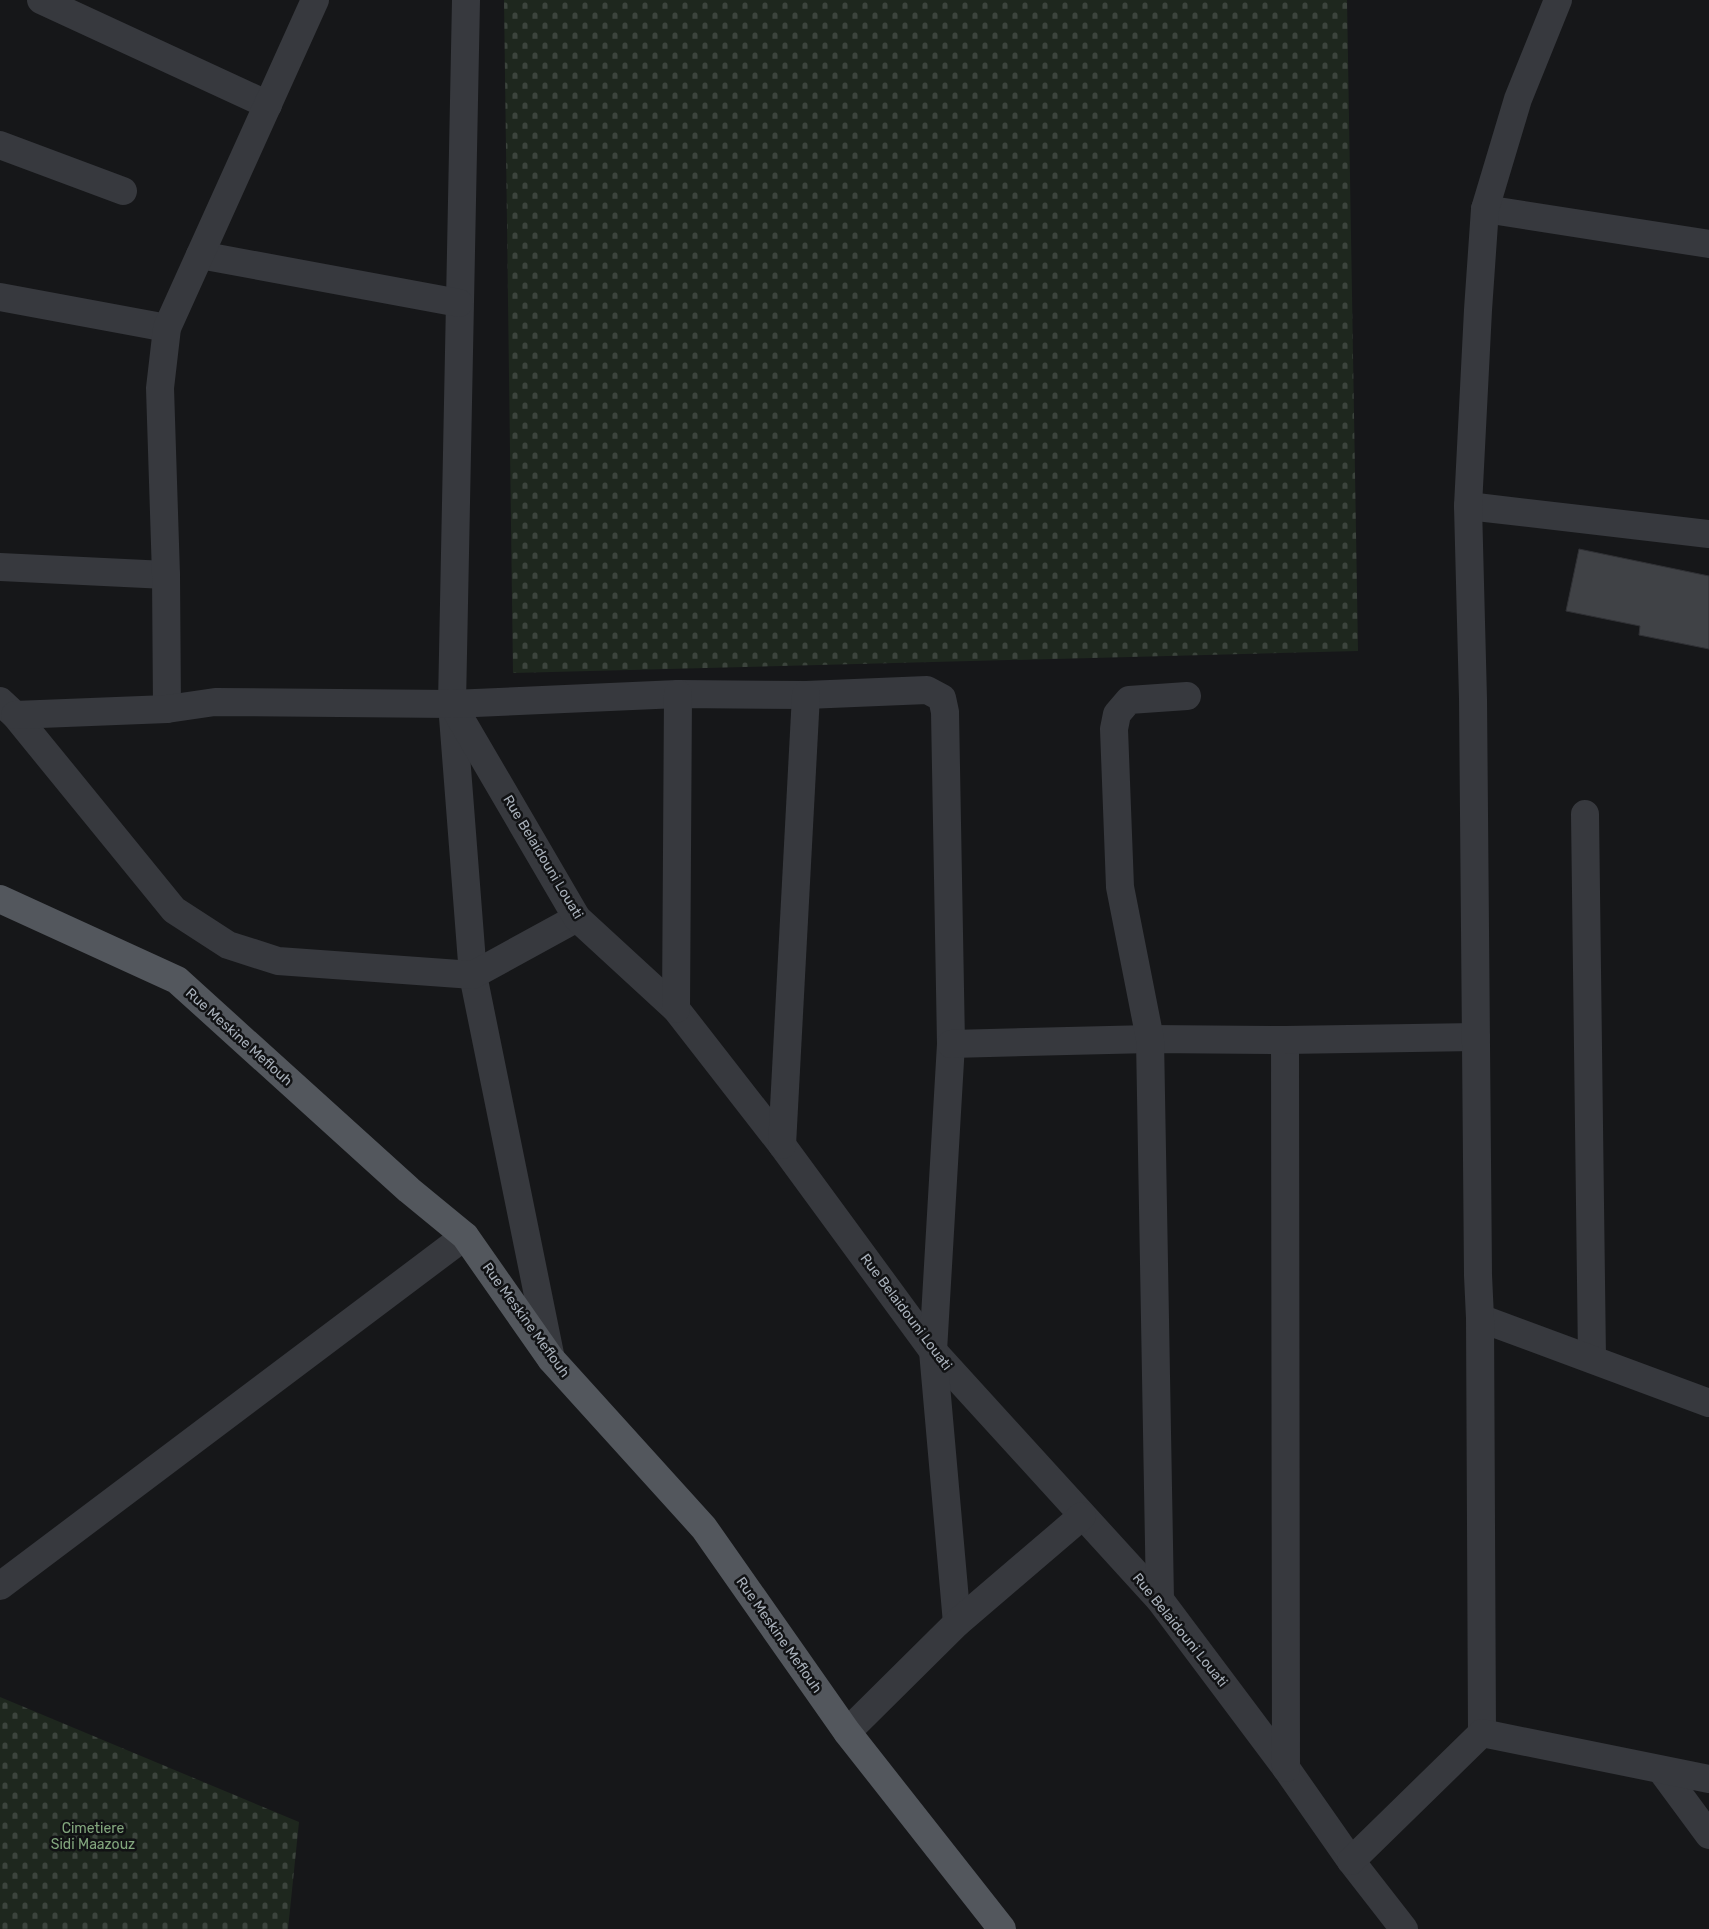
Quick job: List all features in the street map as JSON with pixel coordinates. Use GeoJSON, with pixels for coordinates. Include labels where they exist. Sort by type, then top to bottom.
{"type":"FeatureCollection","features":[{"type":"Feature","properties":{"kind":"main road","name":"Rue Meskine Meflouh"},"geometry":{"type":"LineString","coordinates":[[0,899],[177,980],[409,1190],[465,1236],[551,1359],[704,1528],[847,1732],[1002,1929]]}},
{"type":"Feature","properties":{"kind":"street"},"geometry":{"type":"LineString","coordinates":[[41,0],[268,105]]}},
{"type":"Feature","properties":{"kind":"street"},"geometry":{"type":"LineString","coordinates":[[167,709],[166,574],[160,388],[167,328],[315,0]]}},
{"type":"Feature","properties":{"kind":"street"},"geometry":{"type":"LineString","coordinates":[[466,0],[452,704],[473,975],[551,1359]]}},
{"type":"Feature","properties":{"kind":"street"},"geometry":{"type":"LineString","coordinates":[[1351,1861],[1482,1733],[1480,1318],[1478,1275],[1473,699],[1468,506],[1485,209],[1518,99],[1558,0]]}},
{"type":"Feature","properties":{"kind":"street"},"geometry":{"type":"LineString","coordinates":[[0,145],[123,191]]}},
{"type":"Feature","properties":{"kind":"street"},"geometry":{"type":"LineString","coordinates":[[1485,209],[1709,244]]}},
{"type":"Feature","properties":{"kind":"street"},"geometry":{"type":"LineString","coordinates":[[200,255],[459,303]]}},
{"type":"Feature","properties":{"kind":"street"},"geometry":{"type":"LineString","coordinates":[[0,298],[167,328]]}},
{"type":"Feature","properties":{"kind":"street"},"geometry":{"type":"LineString","coordinates":[[1468,506],[1709,534]]}},
{"type":"Feature","properties":{"kind":"street"},"geometry":{"type":"LineString","coordinates":[[0,567],[166,574]]}},
{"type":"Feature","properties":{"kind":"street"},"geometry":{"type":"LineString","coordinates":[[8,708],[167,709],[215,702],[452,704],[678,694],[806,695],[927,690],[942,698],[945,712],[951,1044],[933,1351],[957,1623]]}},
{"type":"Feature","properties":{"kind":"street"},"geometry":{"type":"LineString","coordinates":[[676,1009],[678,694]]}},
{"type":"Feature","properties":{"kind":"street"},"geometry":{"type":"LineString","coordinates":[[782,1145],[806,695]]}},
{"type":"Feature","properties":{"kind":"street"},"geometry":{"type":"LineString","coordinates":[[1160,1600],[1150,1039],[1120,887],[1114,729],[1117,714],[1129,700],[1187,696]]}},
{"type":"Feature","properties":{"kind":"street","name":"Rue Belaidouni Louati"},"geometry":{"type":"LineString","coordinates":[[452,704],[577,918],[676,1009],[782,1145],[933,1351],[1160,1600],[1286,1768],[1351,1861],[1404,1929]]}},
{"type":"Feature","properties":{"kind":"street"},"geometry":{"type":"LineString","coordinates":[[8,708],[174,910],[228,945],[278,961],[473,975],[577,918]]}},
{"type":"Feature","properties":{"kind":"street"},"geometry":{"type":"LineString","coordinates":[[1585,814],[1592,1360]]}},
{"type":"Feature","properties":{"kind":"street"},"geometry":{"type":"LineString","coordinates":[[951,1044],[1150,1039],[1284,1040],[1476,1037]]}},
{"type":"Feature","properties":{"kind":"street"},"geometry":{"type":"LineString","coordinates":[[1284,1040],[1286,1768]]}},
{"type":"Feature","properties":{"kind":"street"},"geometry":{"type":"LineString","coordinates":[[0,1586],[465,1236]]}},
{"type":"Feature","properties":{"kind":"street"},"geometry":{"type":"LineString","coordinates":[[1480,1318],[1709,1403]]}},
{"type":"Feature","properties":{"kind":"street"},"geometry":{"type":"LineString","coordinates":[[847,1732],[957,1623],[1082,1516]]}},
{"type":"Feature","properties":{"kind":"street"},"geometry":{"type":"LineString","coordinates":[[1482,1733],[1709,1779]]}},
{"type":"Feature","properties":{"kind":"street"},"geometry":{"type":"LineString","coordinates":[[1661,1770],[1709,1835]]}},
{"type":"Feature","properties":{"kind":"green space"},"geometry":{"type":"Polygon","coordinates":[[[504,0],[1347,0],[1358,651],[513,673],[504,0]]]}},
{"type":"Feature","properties":{"kind":"green space","name":"Cimetiere Sidi Maazouz"},"geometry":{"type":"Polygon","coordinates":[[[0,1697],[299,1822],[288,1929],[0,1929],[0,1697]]]}},
{"type":"Feature","properties":{"kind":"building"},"geometry":{"type":"Polygon","coordinates":[[[1579,549],[1709,576],[1709,649],[1639,635],[1640,626],[1566,611],[1579,549]]]}}]}
